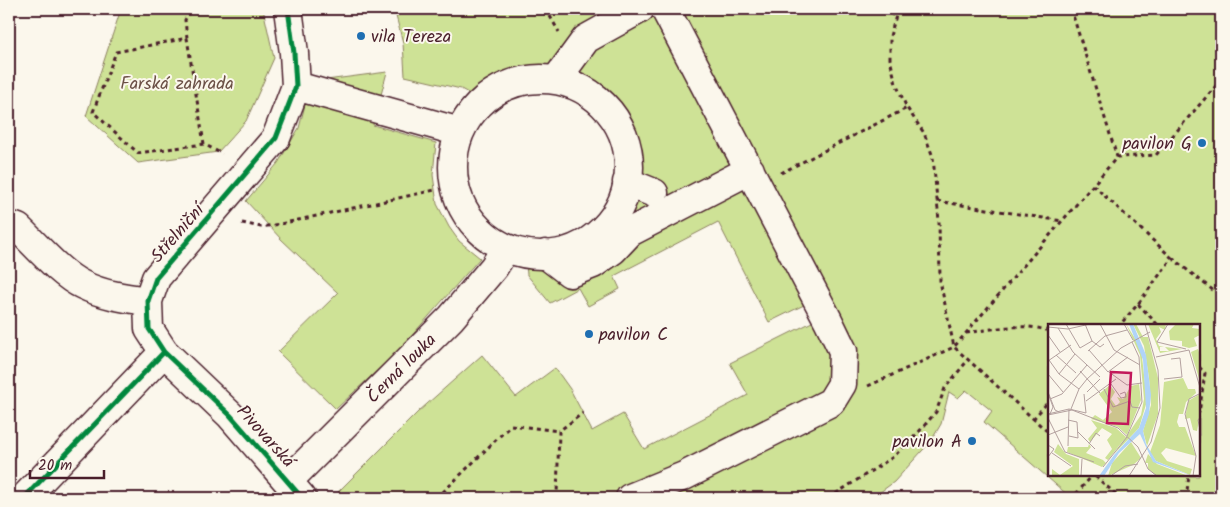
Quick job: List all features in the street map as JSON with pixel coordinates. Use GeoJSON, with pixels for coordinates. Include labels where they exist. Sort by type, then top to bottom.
{"type":"FeatureCollection","features":[{"type":"Feature","properties":{"kind":"street","name":"Střelniční"},"geometry":{"type":"LineString","coordinates":[[164,352],[149,329],[148,301],[156,278],[276,138],[296,86],[288,9]]}},
{"type":"Feature","properties":{"kind":"street"},"geometry":{"type":"LineString","coordinates":[[556,80],[586,39],[640,9]]}},
{"type":"Feature","properties":{"kind":"street"},"geometry":{"type":"LineString","coordinates":[[630,498],[684,476],[831,402],[842,384],[843,352],[828,320],[665,9]]}},
{"type":"Feature","properties":{"kind":"street"},"geometry":{"type":"LineString","coordinates":[[536,79],[556,80],[575,86],[592,96],[606,109],[618,125],[625,143],[628,163],[627,182],[622,201],[612,218],[599,233],[582,244],[564,252],[525,254],[506,248],[489,238],[474,225],[464,209],[456,190],[453,171],[454,151],[460,132],[469,115],[483,101],[499,90],[517,82],[536,79]]}},
{"type":"Feature","properties":{"kind":"street"},"geometry":{"type":"LineString","coordinates":[[296,86],[460,132]]}},
{"type":"Feature","properties":{"kind":"street"},"geometry":{"type":"LineString","coordinates":[[545,254],[570,273],[593,264],[613,250],[630,232],[754,178]]}},
{"type":"Feature","properties":{"kind":"street"},"geometry":{"type":"LineString","coordinates":[[627,182],[654,193]]}},
{"type":"Feature","properties":{"kind":"street"},"geometry":{"type":"LineString","coordinates":[[9,225],[18,228],[66,274],[81,285],[107,294],[148,301]]}},
{"type":"Feature","properties":{"kind":"street","name":"Černá louka"},"geometry":{"type":"LineString","coordinates":[[295,490],[451,318],[494,267],[506,248]]}},
{"type":"Feature","properties":{"kind":"street"},"geometry":{"type":"LineString","coordinates":[[24,498],[164,352]]}},
{"type":"Feature","properties":{"kind":"street","name":"Pivovarská"},"geometry":{"type":"LineString","coordinates":[[164,352],[230,415],[295,490]]}},
{"type":"Feature","properties":{"kind":"path"},"geometry":{"type":"LineString","coordinates":[[191,9],[185,20],[204,144]]}},
{"type":"Feature","properties":{"kind":"path"},"geometry":{"type":"LineString","coordinates":[[883,9],[896,17]]}},
{"type":"Feature","properties":{"kind":"path"},"geometry":{"type":"LineString","coordinates":[[898,9],[890,36],[890,59],[896,84],[907,108],[924,133],[934,157],[940,281],[954,347],[1048,432]]}},
{"type":"Feature","properties":{"kind":"path"},"geometry":{"type":"LineString","coordinates":[[1071,9],[1117,157]]}},
{"type":"Feature","properties":{"kind":"path"},"geometry":{"type":"LineString","coordinates":[[187,38],[116,52],[93,112],[138,153],[204,144],[222,154]]}},
{"type":"Feature","properties":{"kind":"path"},"geometry":{"type":"LineString","coordinates":[[866,386],[954,347],[1117,157],[1156,154],[1221,80]]}},
{"type":"Feature","properties":{"kind":"path"},"geometry":{"type":"LineString","coordinates":[[754,178],[907,108]]}},
{"type":"Feature","properties":{"kind":"path"},"geometry":{"type":"LineString","coordinates":[[1093,185],[1172,258],[1221,295]]}},
{"type":"Feature","properties":{"kind":"path"},"geometry":{"type":"LineString","coordinates":[[242,222],[261,227],[435,190]]}},
{"type":"Feature","properties":{"kind":"path"},"geometry":{"type":"LineString","coordinates":[[937,201],[1062,221]]}},
{"type":"Feature","properties":{"kind":"path"},"geometry":{"type":"LineString","coordinates":[[1120,324],[1138,304],[1172,258]]}},
{"type":"Feature","properties":{"kind":"path"},"geometry":{"type":"LineString","coordinates":[[1138,304],[1157,324]]}},
{"type":"Feature","properties":{"kind":"path"},"geometry":{"type":"LineString","coordinates":[[966,333],[1021,326],[1048,331]]}},
{"type":"Feature","properties":{"kind":"path"},"geometry":{"type":"LineString","coordinates":[[829,498],[893,457],[917,434],[936,412],[946,388],[968,360]]}},
{"type":"Feature","properties":{"kind":"path"},"geometry":{"type":"LineString","coordinates":[[1200,368],[1205,373],[1200,406]]}},
{"type":"Feature","properties":{"kind":"path"},"geometry":{"type":"LineString","coordinates":[[1033,419],[1048,402]]}},
{"type":"Feature","properties":{"kind":"path"},"geometry":{"type":"LineString","coordinates":[[437,498],[511,425],[559,431],[583,414]]}},
{"type":"Feature","properties":{"kind":"path"},"geometry":{"type":"LineString","coordinates":[[559,431],[559,498]]}},
{"type":"Feature","properties":{"kind":"path"},"geometry":{"type":"LineString","coordinates":[[1076,494],[1093,477]]}},
{"type":"Feature","properties":{"kind":"path"},"geometry":{"type":"LineString","coordinates":[[1095,477],[1120,498]]}},
{"type":"Feature","properties":{"kind":"path"},"geometry":{"type":"LineString","coordinates":[[1186,498],[1190,477]]}},
{"type":"Feature","properties":{"kind":"green space","name":"Farská zahrada"},"geometry":{"type":"Polygon","coordinates":[[[119,9],[263,9],[274,58],[246,121],[218,152],[138,163],[86,116],[119,15],[119,9]]]}},
{"type":"Feature","properties":{"kind":"green space"},"geometry":{"type":"Polygon","coordinates":[[[398,9],[1221,9],[1221,498],[1071,498],[984,422],[992,411],[966,390],[958,398],[949,392],[941,424],[931,441],[894,482],[872,498],[856,498],[854,494],[839,498],[332,498],[418,412],[482,355],[516,397],[555,368],[570,389],[592,431],[623,414],[644,449],[748,395],[730,363],[814,321],[806,304],[769,322],[718,222],[614,276],[620,289],[588,306],[578,288],[550,303],[527,275],[525,253],[549,254],[563,252],[579,246],[607,224],[617,209],[624,193],[628,176],[629,159],[625,142],[618,126],[596,100],[582,90],[567,83],[533,79],[507,86],[483,101],[461,89],[405,76],[403,43],[396,16],[399,15],[398,9]]]}},
{"type":"Feature","properties":{"kind":"green space"},"geometry":{"type":"Polygon","coordinates":[[[387,72],[373,125],[436,143],[433,175],[437,204],[459,241],[480,258],[400,349],[336,409],[278,352],[338,293],[281,239],[246,201],[278,163],[299,128],[311,82],[387,72]]]}},
{"type":"Feature","properties":{"kind":"cycle path"},"geometry":{"type":"LineString","coordinates":[[288,9],[296,86],[276,138],[156,278],[148,301],[149,329],[164,352],[230,415],[302,498]]}},
{"type":"Feature","properties":{"kind":"cycle path"},"geometry":{"type":"LineString","coordinates":[[24,498],[164,352]]}},
{"type":"Feature","properties":{"kind":"place","name":"vila Tereza"},"geometry":{"type":"Point","coordinates":[361,36]}},
{"type":"Feature","properties":{"kind":"place","name":"pavilon G"},"geometry":{"type":"Point","coordinates":[1202,143]}},
{"type":"Feature","properties":{"kind":"place","name":"pavilon C"},"geometry":{"type":"Point","coordinates":[589,334]}},
{"type":"Feature","properties":{"kind":"place","name":"pavilon A"},"geometry":{"type":"Point","coordinates":[972,441]}}]}
